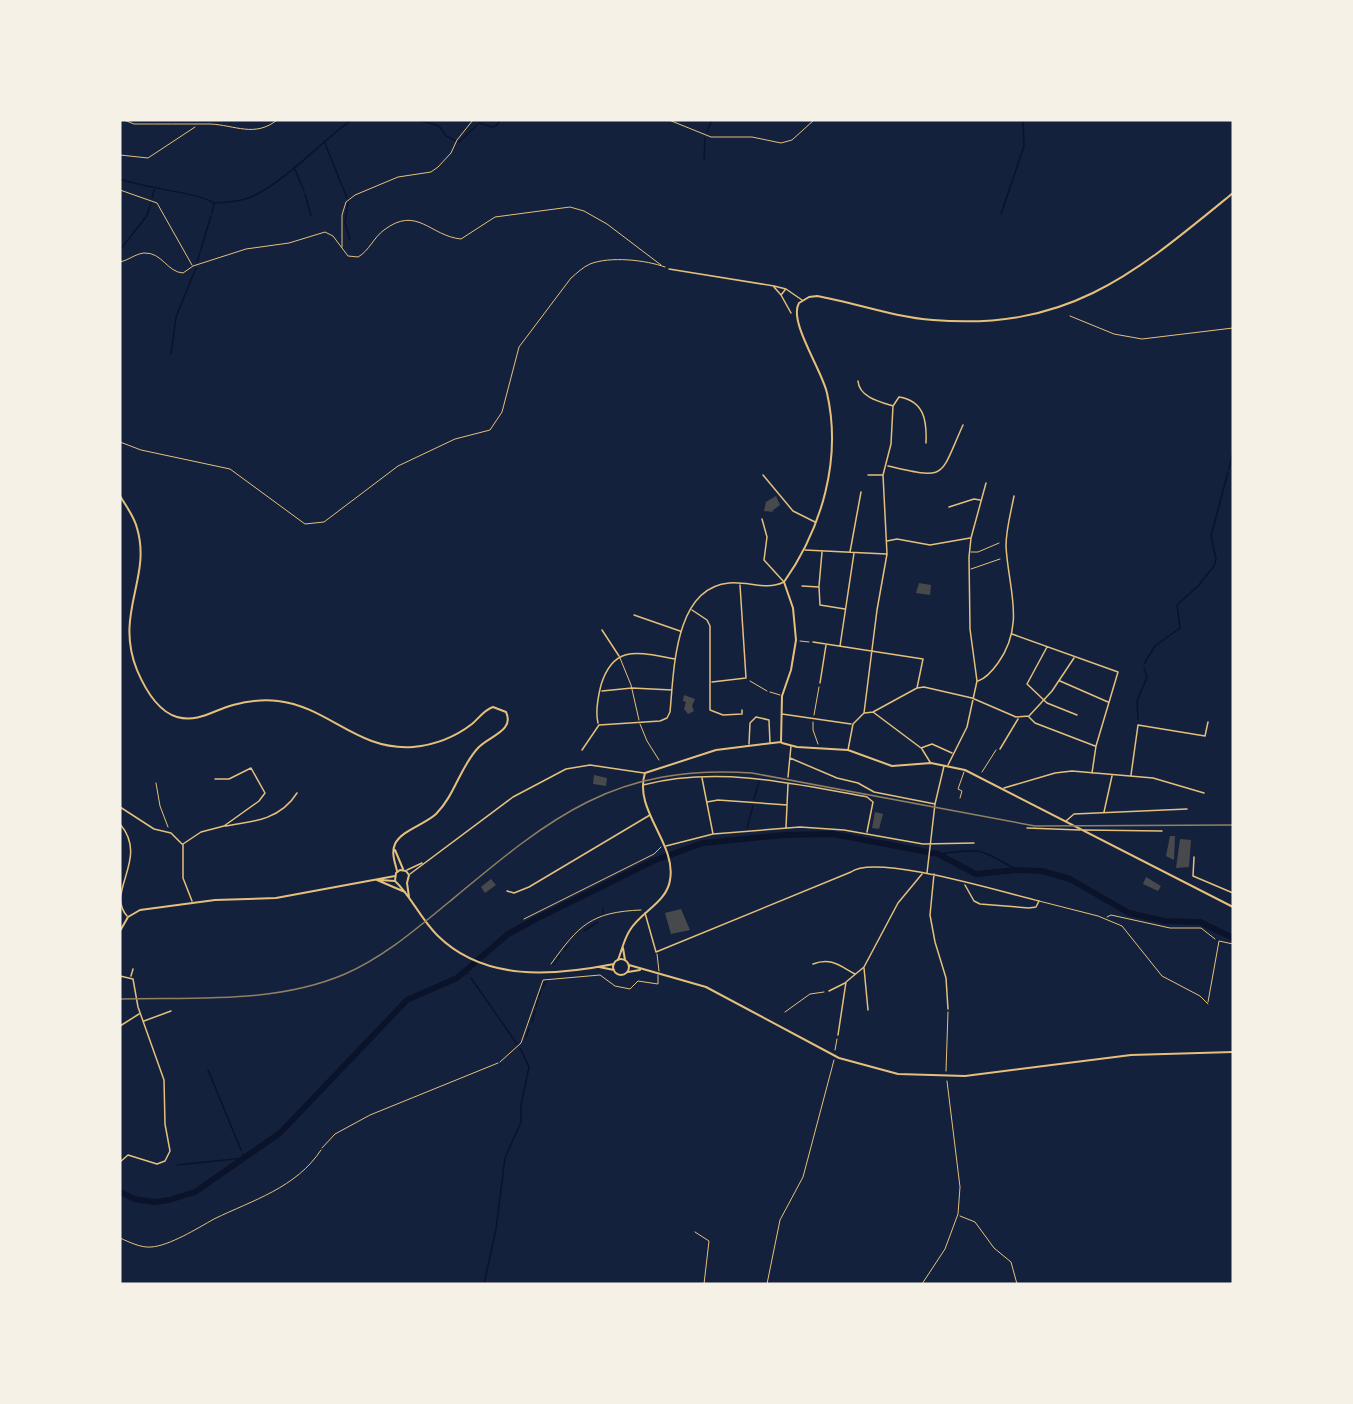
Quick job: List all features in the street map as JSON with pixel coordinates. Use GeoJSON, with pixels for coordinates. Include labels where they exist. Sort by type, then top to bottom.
{"type":"FeatureCollection","features":[{"type":"Feature","properties":{"kind":"main road"},"geometry":{"type":"LineString","coordinates":[[781,742],[782,696],[791,670],[796,640],[793,608],[784,582],[805,550],[816,522],[830,473],[830,417],[827,393],[819,367],[795,318],[796,307],[802,300],[817,296],[932,320],[971,321],[1031,315],[1074,303],[1124,276],[1165,248],[1233,193]]}},
{"type":"Feature","properties":{"kind":"main road"},"geometry":{"type":"LineString","coordinates":[[120,496],[137,526],[141,551],[140,566],[129,613],[130,645],[141,679],[157,704],[170,714],[192,719],[233,705],[262,700],[285,702],[306,708],[364,740],[396,747],[422,746],[446,739],[469,726],[493,707],[506,712],[509,719],[506,728],[483,743],[474,753],[441,809],[428,821],[403,835],[395,847],[393,855],[397,871],[395,881]]}},
{"type":"Feature","properties":{"kind":"main road"},"geometry":{"type":"LineString","coordinates":[[377,880],[395,881],[401,885],[418,913],[432,929],[469,958],[489,967],[522,972],[614,964],[618,960],[630,929],[667,891],[671,873],[643,786],[645,773],[702,753],[781,742],[790,747],[848,750],[892,766],[930,763],[965,770],[1233,907]]}},
{"type":"Feature","properties":{"kind":"main road"},"geometry":{"type":"LineString","coordinates":[[395,847],[404,870],[410,875],[407,883],[409,897]]}},
{"type":"Feature","properties":{"kind":"main road"},"geometry":{"type":"LineString","coordinates":[[397,871],[404,870]]}},
{"type":"Feature","properties":{"kind":"main road"},"geometry":{"type":"LineString","coordinates":[[120,931],[128,917],[140,910],[192,902],[276,898],[395,876]]}},
{"type":"Feature","properties":{"kind":"main road"},"geometry":{"type":"LineString","coordinates":[[377,880],[406,892]]}},
{"type":"Feature","properties":{"kind":"main road"},"geometry":{"type":"LineString","coordinates":[[401,885],[407,883]]}},
{"type":"Feature","properties":{"kind":"main road"},"geometry":{"type":"LineString","coordinates":[[623,948],[625,960],[629,965],[666,974],[725,995],[839,1058],[883,1071],[918,1076],[965,1076],[1112,1057],[1233,1052]]}},
{"type":"Feature","properties":{"kind":"main road"},"geometry":{"type":"LineString","coordinates":[[618,960],[625,960]]}},
{"type":"Feature","properties":{"kind":"main road"},"geometry":{"type":"LineString","coordinates":[[614,964],[614,970]]}},
{"type":"Feature","properties":{"kind":"main road"},"geometry":{"type":"LineString","coordinates":[[628,972],[629,965]]}},
{"type":"Feature","properties":{"kind":"main road"},"geometry":{"type":"LineString","coordinates":[[596,967],[614,970],[621,975],[643,970]]}},
{"type":"Feature","properties":{"kind":"street"},"geometry":{"type":"LineString","coordinates":[[669,269],[774,286],[786,289],[802,300]]}},
{"type":"Feature","properties":{"kind":"street"},"geometry":{"type":"LineString","coordinates":[[774,286],[791,313]]}},
{"type":"Feature","properties":{"kind":"street"},"geometry":{"type":"LineString","coordinates":[[781,295],[786,289]]}},
{"type":"Feature","properties":{"kind":"street"},"geometry":{"type":"LineString","coordinates":[[858,381],[864,393],[893,406]]}},
{"type":"Feature","properties":{"kind":"street"},"geometry":{"type":"LineString","coordinates":[[848,750],[853,724],[864,713],[887,554],[884,475],[893,423],[893,406],[900,397],[914,400],[920,405],[924,413],[926,443]]}},
{"type":"Feature","properties":{"kind":"street"},"geometry":{"type":"LineString","coordinates":[[886,465],[918,474],[936,473],[947,464],[963,425]]}},
{"type":"Feature","properties":{"kind":"street"},"geometry":{"type":"LineString","coordinates":[[764,475],[793,511],[816,522]]}},
{"type":"Feature","properties":{"kind":"street"},"geometry":{"type":"LineString","coordinates":[[868,475],[884,475]]}},
{"type":"Feature","properties":{"kind":"street"},"geometry":{"type":"LineString","coordinates":[[926,874],[935,804],[946,766],[967,727],[977,681],[970,629],[969,552],[986,483]]}},
{"type":"Feature","properties":{"kind":"street"},"geometry":{"type":"LineString","coordinates":[[850,553],[861,492]]}},
{"type":"Feature","properties":{"kind":"street"},"geometry":{"type":"LineString","coordinates":[[977,681],[997,664],[1012,634],[1015,604],[1006,543],[1014,496]]}},
{"type":"Feature","properties":{"kind":"street"},"geometry":{"type":"LineString","coordinates":[[949,507],[974,499],[981,500]]}},
{"type":"Feature","properties":{"kind":"street"},"geometry":{"type":"LineString","coordinates":[[598,725],[639,723],[667,718],[670,712],[681,631],[691,609],[704,594],[716,585],[740,584],[763,587],[784,582],[764,560],[767,537],[762,519]]}},
{"type":"Feature","properties":{"kind":"street"},"geometry":{"type":"LineString","coordinates":[[887,541],[897,539],[930,544],[971,538]]}},
{"type":"Feature","properties":{"kind":"street"},"geometry":{"type":"LineString","coordinates":[[805,550],[887,554]]}},
{"type":"Feature","properties":{"kind":"street"},"geometry":{"type":"LineString","coordinates":[[822,552],[820,605],[845,609]]}},
{"type":"Feature","properties":{"kind":"street"},"geometry":{"type":"LineString","coordinates":[[840,647],[854,553]]}},
{"type":"Feature","properties":{"kind":"street"},"geometry":{"type":"LineString","coordinates":[[711,682],[746,678],[740,584]]}},
{"type":"Feature","properties":{"kind":"street"},"geometry":{"type":"LineString","coordinates":[[802,586],[819,587]]}},
{"type":"Feature","properties":{"kind":"street"},"geometry":{"type":"LineString","coordinates":[[691,609],[709,624],[711,682],[709,704],[712,712],[731,716],[742,714],[742,710]]}},
{"type":"Feature","properties":{"kind":"street"},"geometry":{"type":"LineString","coordinates":[[634,615],[681,631]]}},
{"type":"Feature","properties":{"kind":"street"},"geometry":{"type":"LineString","coordinates":[[602,630],[619,657]]}},
{"type":"Feature","properties":{"kind":"street"},"geometry":{"type":"LineString","coordinates":[[1012,634],[1118,672],[1096,746],[1092,773]]}},
{"type":"Feature","properties":{"kind":"street"},"geometry":{"type":"LineString","coordinates":[[813,642],[922,659],[918,688]]}},
{"type":"Feature","properties":{"kind":"street"},"geometry":{"type":"LineString","coordinates":[[820,683],[826,645]]}},
{"type":"Feature","properties":{"kind":"street"},"geometry":{"type":"LineString","coordinates":[[1048,646],[1027,682],[1045,700],[1077,715]]}},
{"type":"Feature","properties":{"kind":"street"},"geometry":{"type":"LineString","coordinates":[[582,750],[598,725],[600,692],[609,666],[619,657],[637,653],[676,659]]}},
{"type":"Feature","properties":{"kind":"street"},"geometry":{"type":"LineString","coordinates":[[864,713],[873,712],[918,688],[972,698],[1018,718],[1029,716],[1045,700],[1075,657]]}},
{"type":"Feature","properties":{"kind":"street"},"geometry":{"type":"LineString","coordinates":[[1059,681],[1108,702]]}},
{"type":"Feature","properties":{"kind":"street"},"geometry":{"type":"LineString","coordinates":[[600,692],[632,688],[672,690]]}},
{"type":"Feature","properties":{"kind":"street"},"geometry":{"type":"LineString","coordinates":[[873,712],[921,748],[930,763]]}},
{"type":"Feature","properties":{"kind":"street"},"geometry":{"type":"LineString","coordinates":[[781,714],[853,724]]}},
{"type":"Feature","properties":{"kind":"street"},"geometry":{"type":"LineString","coordinates":[[1029,716],[1035,723],[1096,746]]}},
{"type":"Feature","properties":{"kind":"street"},"geometry":{"type":"LineString","coordinates":[[749,745],[750,723],[756,717],[769,720],[770,744]]}},
{"type":"Feature","properties":{"kind":"street"},"geometry":{"type":"LineString","coordinates":[[1000,749],[1018,718]]}},
{"type":"Feature","properties":{"kind":"street"},"geometry":{"type":"LineString","coordinates":[[1131,776],[1138,725],[1205,736],[1208,722]]}},
{"type":"Feature","properties":{"kind":"street"},"geometry":{"type":"LineString","coordinates":[[921,748],[932,744],[953,753]]}},
{"type":"Feature","properties":{"kind":"street"},"geometry":{"type":"LineString","coordinates":[[788,777],[790,747]]}},
{"type":"Feature","properties":{"kind":"street"},"geometry":{"type":"LineString","coordinates":[[790,758],[837,778],[858,783],[874,792],[935,804]]}},
{"type":"Feature","properties":{"kind":"street"},"geometry":{"type":"LineString","coordinates":[[410,875],[513,797],[566,769],[590,765],[645,773]]}},
{"type":"Feature","properties":{"kind":"street"},"geometry":{"type":"LineString","coordinates":[[215,779],[230,779],[251,768],[263,788],[263,798],[224,826]]}},
{"type":"Feature","properties":{"kind":"street"},"geometry":{"type":"LineString","coordinates":[[1004,789],[1055,773],[1092,773],[1153,778],[1204,794]]}},
{"type":"Feature","properties":{"kind":"street"},"geometry":{"type":"LineString","coordinates":[[1104,813],[1112,775]]}},
{"type":"Feature","properties":{"kind":"street"},"geometry":{"type":"LineString","coordinates":[[643,786],[660,781],[702,777],[741,777],[788,783],[872,799],[867,833]]}},
{"type":"Feature","properties":{"kind":"street"},"geometry":{"type":"LineString","coordinates":[[702,777],[713,834]]}},
{"type":"Feature","properties":{"kind":"street"},"geometry":{"type":"LineString","coordinates":[[786,828],[788,783]]}},
{"type":"Feature","properties":{"kind":"street"},"geometry":{"type":"LineString","coordinates":[[183,844],[201,832],[275,815],[288,806],[297,793]]}},
{"type":"Feature","properties":{"kind":"street"},"geometry":{"type":"LineString","coordinates":[[707,802],[718,800],[787,805]]}},
{"type":"Feature","properties":{"kind":"street"},"geometry":{"type":"LineString","coordinates":[[120,807],[154,829],[171,833],[183,844],[183,878],[192,902]]}},
{"type":"Feature","properties":{"kind":"street"},"geometry":{"type":"LineString","coordinates":[[1066,820],[1074,814],[1187,809]]}},
{"type":"Feature","properties":{"kind":"street"},"geometry":{"type":"LineString","coordinates":[[507,891],[514,892],[529,887],[651,814]]}},
{"type":"Feature","properties":{"kind":"street"},"geometry":{"type":"LineString","coordinates":[[120,824],[131,839],[132,852],[121,896],[122,907],[128,917]]}},
{"type":"Feature","properties":{"kind":"street"},"geometry":{"type":"LineString","coordinates":[[664,848],[713,834],[786,828],[830,828],[930,845],[974,843]]}},
{"type":"Feature","properties":{"kind":"street"},"geometry":{"type":"LineString","coordinates":[[1026,828],[1162,831]]}},
{"type":"Feature","properties":{"kind":"street"},"geometry":{"type":"LineString","coordinates":[[1194,857],[1192,876],[1233,894]]}},
{"type":"Feature","properties":{"kind":"street"},"geometry":{"type":"LineString","coordinates":[[404,870],[425,862]]}},
{"type":"Feature","properties":{"kind":"street"},"geometry":{"type":"LineString","coordinates":[[645,913],[656,952],[860,866],[883,865],[933,874],[964,884],[1039,901],[1036,907],[1029,908],[980,904],[974,901],[964,884]]}},
{"type":"Feature","properties":{"kind":"street"},"geometry":{"type":"LineString","coordinates":[[829,992],[864,967],[898,903],[923,873]]}},
{"type":"Feature","properties":{"kind":"street"},"geometry":{"type":"LineString","coordinates":[[933,874],[930,915],[935,942],[946,978],[948,1009]]}},
{"type":"Feature","properties":{"kind":"street"},"geometry":{"type":"LineString","coordinates":[[813,964],[824,961],[836,962],[856,974]]}},
{"type":"Feature","properties":{"kind":"street"},"geometry":{"type":"LineString","coordinates":[[864,967],[868,1010]]}},
{"type":"Feature","properties":{"kind":"street"},"geometry":{"type":"LineString","coordinates":[[120,1162],[128,1155],[158,1164],[165,1161],[170,1151],[165,1124],[164,1080],[140,1014],[131,977],[133,969]]}},
{"type":"Feature","properties":{"kind":"street"},"geometry":{"type":"LineString","coordinates":[[120,976],[131,977]]}},
{"type":"Feature","properties":{"kind":"street"},"geometry":{"type":"LineString","coordinates":[[838,1035],[846,982]]}},
{"type":"Feature","properties":{"kind":"street"},"geometry":{"type":"LineString","coordinates":[[143,1021],[171,1011]]}},
{"type":"Feature","properties":{"kind":"street"},"geometry":{"type":"LineString","coordinates":[[120,1026],[140,1014]]}},
{"type":"Feature","properties":{"kind":"lane"},"geometry":{"type":"LineString","coordinates":[[969,552],[978,552],[999,543]]}},
{"type":"Feature","properties":{"kind":"lane"},"geometry":{"type":"LineString","coordinates":[[969,569],[978,568],[1000,559]]}},
{"type":"Feature","properties":{"kind":"lane"},"geometry":{"type":"LineString","coordinates":[[619,657],[632,688],[639,723],[659,760]]}},
{"type":"Feature","properties":{"kind":"lane"},"geometry":{"type":"LineString","coordinates":[[770,692],[782,696]]}},
{"type":"Feature","properties":{"kind":"lane"},"geometry":{"type":"LineString","coordinates":[[960,798],[962,791],[958,789],[965,770]]}},
{"type":"Feature","properties":{"kind":"lane"},"geometry":{"type":"LineString","coordinates":[[1039,901],[1106,918],[1122,926],[1162,975],[1200,996],[1208,1004],[1219,941],[1233,944]]}},
{"type":"Feature","properties":{"kind":"lane"},"geometry":{"type":"LineString","coordinates":[[500,1062],[521,1043],[543,980],[595,975],[604,976],[615,986],[630,989],[638,981],[658,984],[656,952]]}},
{"type":"Feature","properties":{"kind":"lane"},"geometry":{"type":"LineString","coordinates":[[120,1238],[154,1247],[189,1232],[280,1187],[308,1168],[321,1149]]}},
{"type":"Feature","properties":{"kind":"path"},"geometry":{"type":"LineString","coordinates":[[124,120],[134,124],[213,124],[248,131],[269,127],[277,120]]}},
{"type":"Feature","properties":{"kind":"path"},"geometry":{"type":"LineString","coordinates":[[341,248],[342,215],[346,202],[355,195],[398,177],[431,172],[451,153],[456,141],[473,120]]}},
{"type":"Feature","properties":{"kind":"path"},"geometry":{"type":"LineString","coordinates":[[669,120],[711,137],[752,137],[781,143],[792,140],[814,120]]}},
{"type":"Feature","properties":{"kind":"path"},"geometry":{"type":"LineString","coordinates":[[120,155],[148,158],[196,125]]}},
{"type":"Feature","properties":{"kind":"path"},"geometry":{"type":"LineString","coordinates":[[120,190],[157,203],[193,266]]}},
{"type":"Feature","properties":{"kind":"path"},"geometry":{"type":"LineString","coordinates":[[120,262],[137,254],[148,253],[161,258],[178,273],[246,249],[289,243],[324,232],[333,236],[348,256],[358,257],[383,230],[408,220],[422,221],[437,233],[461,239],[495,217],[570,207],[584,211],[608,224],[669,269]]}},
{"type":"Feature","properties":{"kind":"path"},"geometry":{"type":"LineString","coordinates":[[120,442],[141,450],[230,469],[305,524],[324,522],[398,466],[455,439],[490,430],[502,412],[507,382],[519,347],[571,278],[581,269],[590,264],[614,261],[662,266]]}},
{"type":"Feature","properties":{"kind":"path"},"geometry":{"type":"LineString","coordinates":[[1070,316],[1114,334],[1142,339],[1233,328]]}},
{"type":"Feature","properties":{"kind":"path"},"geometry":{"type":"LineString","coordinates":[[796,640],[813,642]]}},
{"type":"Feature","properties":{"kind":"path"},"geometry":{"type":"LineString","coordinates":[[746,678],[770,692]]}},
{"type":"Feature","properties":{"kind":"path"},"geometry":{"type":"LineString","coordinates":[[978,776],[997,749],[1000,749]]}},
{"type":"Feature","properties":{"kind":"path"},"geometry":{"type":"LineString","coordinates":[[156,783],[160,806],[171,833]]}},
{"type":"Feature","properties":{"kind":"path"},"geometry":{"type":"LineString","coordinates":[[524,919],[654,855],[659,846],[664,848]]}},
{"type":"Feature","properties":{"kind":"path"},"geometry":{"type":"LineString","coordinates":[[551,964],[571,937],[591,920],[641,910],[645,913]]}},
{"type":"Feature","properties":{"kind":"path"},"geometry":{"type":"LineString","coordinates":[[1106,918],[1111,915],[1162,927],[1201,928],[1219,941]]}},
{"type":"Feature","properties":{"kind":"path"},"geometry":{"type":"LineString","coordinates":[[785,1012],[810,994],[829,992]]}},
{"type":"Feature","properties":{"kind":"path"},"geometry":{"type":"LineString","coordinates":[[945,1067],[948,1009]]}},
{"type":"Feature","properties":{"kind":"path"},"geometry":{"type":"LineString","coordinates":[[835,1049],[838,1035]]}},
{"type":"Feature","properties":{"kind":"path"},"geometry":{"type":"LineString","coordinates":[[767,1284],[780,1220],[803,1177],[834,1060]]}},
{"type":"Feature","properties":{"kind":"path"},"geometry":{"type":"LineString","coordinates":[[321,1149],[335,1134],[370,1114],[500,1062]]}},
{"type":"Feature","properties":{"kind":"path"},"geometry":{"type":"LineString","coordinates":[[922,1284],[945,1249],[958,1215],[960,1187],[947,1084]]}},
{"type":"Feature","properties":{"kind":"path"},"geometry":{"type":"LineString","coordinates":[[958,1215],[975,1222],[994,1248],[1011,1262],[1017,1284]]}},
{"type":"Feature","properties":{"kind":"path"},"geometry":{"type":"LineString","coordinates":[[695,1232],[709,1241],[704,1284]]}},
{"type":"Feature","properties":{"kind":"building"},"geometry":{"type":"Polygon","coordinates":[[[776,496],[780,505],[772,511],[774,512],[764,511],[766,502],[776,496]]]}},
{"type":"Feature","properties":{"kind":"building"},"geometry":{"type":"Polygon","coordinates":[[[919,583],[931,585],[930,595],[916,593],[919,583]]]}},
{"type":"Feature","properties":{"kind":"building"},"geometry":{"type":"Polygon","coordinates":[[[684,695],[695,699],[692,706],[694,711],[688,714],[684,709],[686,702],[683,701],[684,695]]]}},
{"type":"Feature","properties":{"kind":"building"},"geometry":{"type":"Polygon","coordinates":[[[594,775],[607,778],[606,786],[593,784],[594,775]]]}},
{"type":"Feature","properties":{"kind":"building"},"geometry":{"type":"Polygon","coordinates":[[[875,812],[883,814],[879,829],[872,828],[875,812]]]}},
{"type":"Feature","properties":{"kind":"building"},"geometry":{"type":"Polygon","coordinates":[[[1170,836],[1175,836],[1174,860],[1166,856],[1170,836]]]}},
{"type":"Feature","properties":{"kind":"building"},"geometry":{"type":"Polygon","coordinates":[[[1180,839],[1191,840],[1189,867],[1176,868],[1180,839]]]}},
{"type":"Feature","properties":{"kind":"building"},"geometry":{"type":"Polygon","coordinates":[[[1146,877],[1161,886],[1158,891],[1143,884],[1146,877]]]}},
{"type":"Feature","properties":{"kind":"building"},"geometry":{"type":"Polygon","coordinates":[[[491,879],[496,885],[485,893],[481,887],[491,879]]]}},
{"type":"Feature","properties":{"kind":"building"},"geometry":{"type":"Polygon","coordinates":[[[681,909],[690,930],[671,934],[665,913],[681,909]]]}},
{"type":"Feature","properties":{"kind":"waterway"},"geometry":{"type":"LineString","coordinates":[[120,179],[197,196],[214,203],[245,199],[268,188],[351,120]]}},
{"type":"Feature","properties":{"kind":"waterway"},"geometry":{"type":"LineString","coordinates":[[419,120],[439,126],[446,136],[459,142],[477,125]]}},
{"type":"Feature","properties":{"kind":"waterway"},"geometry":{"type":"LineString","coordinates":[[479,123],[493,127],[500,120]]}},
{"type":"Feature","properties":{"kind":"waterway"},"geometry":{"type":"LineString","coordinates":[[707,132],[712,120]]}},
{"type":"Feature","properties":{"kind":"waterway"},"geometry":{"type":"LineString","coordinates":[[1001,214],[1024,146],[1023,120]]}},
{"type":"Feature","properties":{"kind":"waterway"},"geometry":{"type":"LineString","coordinates":[[704,160],[705,138]]}},
{"type":"Feature","properties":{"kind":"waterway"},"geometry":{"type":"LineString","coordinates":[[324,141],[347,198]]}},
{"type":"Feature","properties":{"kind":"waterway"},"geometry":{"type":"LineString","coordinates":[[294,167],[304,191]]}},
{"type":"Feature","properties":{"kind":"waterway"},"geometry":{"type":"LineString","coordinates":[[152,198],[154,190]]}},
{"type":"Feature","properties":{"kind":"waterway"},"geometry":{"type":"LineString","coordinates":[[305,194],[311,216]]}},
{"type":"Feature","properties":{"kind":"waterway"},"geometry":{"type":"LineString","coordinates":[[348,202],[345,223],[350,240]]}},
{"type":"Feature","properties":{"kind":"waterway"},"geometry":{"type":"LineString","coordinates":[[120,250],[146,217],[151,203]]}},
{"type":"Feature","properties":{"kind":"waterway"},"geometry":{"type":"LineString","coordinates":[[212,213],[214,203]]}},
{"type":"Feature","properties":{"kind":"waterway"},"geometry":{"type":"LineString","coordinates":[[197,262],[211,216]]}},
{"type":"Feature","properties":{"kind":"waterway"},"geometry":{"type":"LineString","coordinates":[[171,354],[176,317],[196,268]]}},
{"type":"Feature","properties":{"kind":"waterway"},"geometry":{"type":"LineString","coordinates":[[1229,469],[1233,450]]}},
{"type":"Feature","properties":{"kind":"waterway"},"geometry":{"type":"LineString","coordinates":[[1144,664],[1155,646],[1180,628],[1177,605],[1198,586],[1214,566],[1216,559],[1211,536],[1228,472]]}},
{"type":"Feature","properties":{"kind":"waterway"},"geometry":{"type":"LineString","coordinates":[[1138,719],[1137,701],[1147,677],[1144,668]]}},
{"type":"Feature","properties":{"kind":"waterway"},"geometry":{"type":"LineString","coordinates":[[754,799],[759,782]]}},
{"type":"Feature","properties":{"kind":"waterway"},"geometry":{"type":"LineString","coordinates":[[747,828],[753,806]]}},
{"type":"Feature","properties":{"kind":"waterway"},"geometry":{"type":"LineString","coordinates":[[120,1192],[135,1199],[154,1202],[195,1192],[280,1133],[407,1000],[457,978],[508,934],[534,920],[653,861],[703,843],[784,835],[833,834],[938,854],[976,874],[1017,870],[1042,871],[1070,879],[1129,913],[1164,921],[1200,922],[1233,938]]}},
{"type":"Feature","properties":{"kind":"waterway"},"geometry":{"type":"LineString","coordinates":[[938,854],[980,852],[1017,870]]}},
{"type":"Feature","properties":{"kind":"waterway"},"geometry":{"type":"LineString","coordinates":[[603,908],[603,914]]}},
{"type":"Feature","properties":{"kind":"waterway"},"geometry":{"type":"LineString","coordinates":[[584,931],[598,922]]}},
{"type":"Feature","properties":{"kind":"waterway"},"geometry":{"type":"LineString","coordinates":[[564,950],[569,945]]}},
{"type":"Feature","properties":{"kind":"waterway"},"geometry":{"type":"LineString","coordinates":[[471,978],[517,1044]]}},
{"type":"Feature","properties":{"kind":"waterway"},"geometry":{"type":"LineString","coordinates":[[543,987],[547,980]]}},
{"type":"Feature","properties":{"kind":"waterway"},"geometry":{"type":"LineString","coordinates":[[539,997],[541,990]]}},
{"type":"Feature","properties":{"kind":"waterway"},"geometry":{"type":"LineString","coordinates":[[536,1007],[538,1000]]}},
{"type":"Feature","properties":{"kind":"waterway"},"geometry":{"type":"LineString","coordinates":[[532,1022],[535,1011]]}},
{"type":"Feature","properties":{"kind":"waterway"},"geometry":{"type":"LineString","coordinates":[[526,1037],[529,1029]]}},
{"type":"Feature","properties":{"kind":"waterway"},"geometry":{"type":"LineString","coordinates":[[484,1284],[496,1229],[505,1158],[521,1122],[521,1105],[529,1067],[520,1048]]}},
{"type":"Feature","properties":{"kind":"waterway"},"geometry":{"type":"LineString","coordinates":[[208,1070],[241,1150]]}},
{"type":"Feature","properties":{"kind":"waterway"},"geometry":{"type":"LineString","coordinates":[[177,1165],[244,1158],[243,1154]]}},
{"type":"Feature","properties":{"kind":"railway"},"geometry":{"type":"LineString","coordinates":[[120,999],[263,995],[318,984],[345,974],[399,942],[519,845],[553,822],[586,803],[622,788],[660,778],[703,773],[752,773],[1035,826],[1233,825]]}}]}
